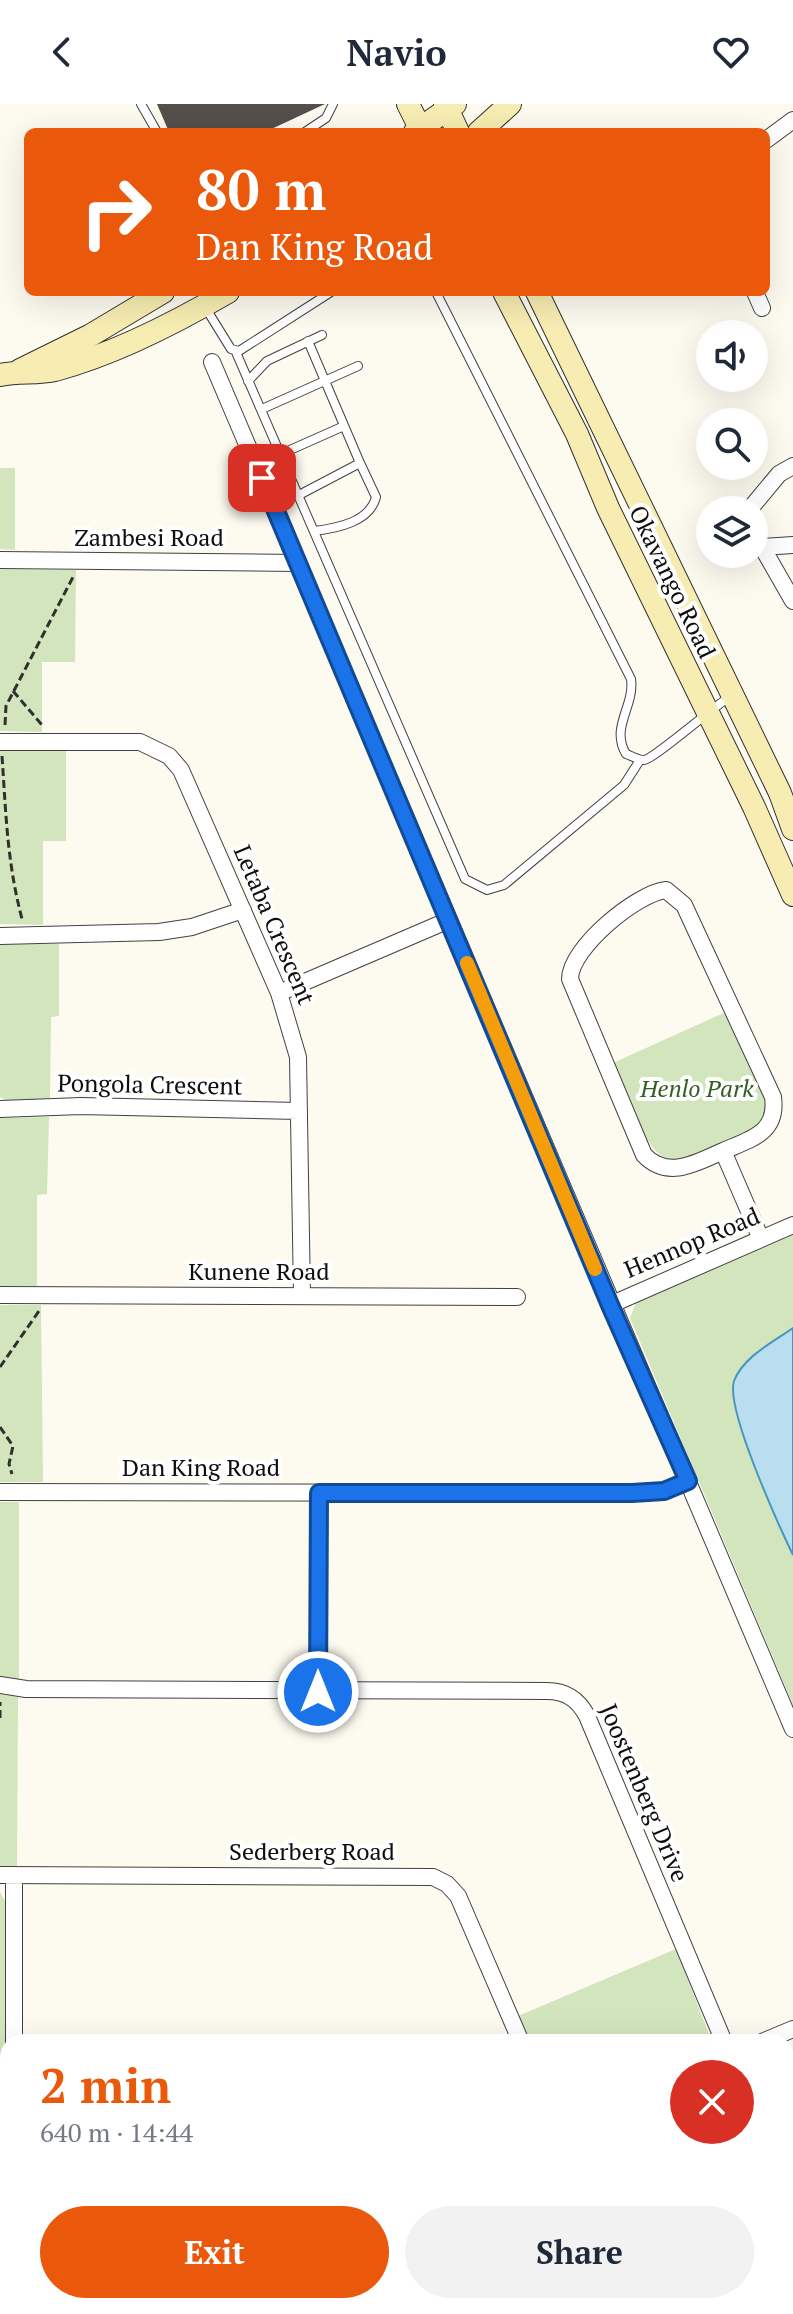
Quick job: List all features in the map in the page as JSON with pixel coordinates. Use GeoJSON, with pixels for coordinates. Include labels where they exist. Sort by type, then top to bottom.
{"type":"FeatureCollection","features":[{"type":"Feature","properties":{"kind":"main road"},"geometry":{"type":"LineString","coordinates":[[408,104],[418,128]]}},
{"type":"Feature","properties":{"kind":"main road"},"geometry":{"type":"LineString","coordinates":[[483,128],[510,104]]}},
{"type":"Feature","properties":{"kind":"main road"},"geometry":{"type":"LineString","coordinates":[[423,128],[450,106],[457,128]]}},
{"type":"Feature","properties":{"kind":"main road"},"geometry":{"type":"LineString","coordinates":[[10,373],[91,335],[156,296]]}},
{"type":"Feature","properties":{"kind":"main road"},"geometry":{"type":"LineString","coordinates":[[10,373],[51,371],[107,352],[221,296]]}},
{"type":"Feature","properties":{"kind":"main road","name":"Okavango Road"},"geometry":{"type":"LineString","coordinates":[[506,296],[577,434],[608,508],[754,807],[793,895]]}},
{"type":"Feature","properties":{"kind":"main road","name":"Okavango Road"},"geometry":{"type":"LineString","coordinates":[[539,296],[780,793],[793,829]]}},
{"type":"Feature","properties":{"kind":"street"},"geometry":{"type":"LineString","coordinates":[[770,137],[792,122]]}},
{"type":"Feature","properties":{"kind":"street"},"geometry":{"type":"LineString","coordinates":[[757,296],[762,308]]}},
{"type":"Feature","properties":{"kind":"street"},"geometry":{"type":"LineString","coordinates":[[212,362],[610,1305],[793,1729]]}},
{"type":"Feature","properties":{"kind":"street"},"geometry":{"type":"LineString","coordinates":[[761,496],[779,474],[793,466]]}},
{"type":"Feature","properties":{"kind":"street"},"geometry":{"type":"LineString","coordinates":[[768,541],[793,545]]}},
{"type":"Feature","properties":{"kind":"street"},"geometry":{"type":"LineString","coordinates":[[768,557],[793,601]]}},
{"type":"Feature","properties":{"kind":"street","name":"Zambesi Road"},"geometry":{"type":"LineString","coordinates":[[0,560],[298,563]]}},
{"type":"Feature","properties":{"kind":"street","name":"Letaba Crescent"},"geometry":{"type":"LineString","coordinates":[[2,742],[140,742],[169,756],[181,770],[279,993],[298,1057],[302,1296]]}},
{"type":"Feature","properties":{"kind":"street"},"geometry":{"type":"LineString","coordinates":[[666,890],[684,905],[773,1097],[774,1118],[769,1128],[723,1151],[683,1168],[669,1169],[651,1162],[644,1155],[570,979],[577,954],[642,896],[655,891],[666,890]]}},
{"type":"Feature","properties":{"kind":"street"},"geometry":{"type":"LineString","coordinates":[[0,936],[159,932],[192,927],[243,910]]}},
{"type":"Feature","properties":{"kind":"street"},"geometry":{"type":"LineString","coordinates":[[279,993],[449,920]]}},
{"type":"Feature","properties":{"kind":"street","name":"Pongola Crescent"},"geometry":{"type":"LineString","coordinates":[[0,1109],[81,1106],[299,1111]]}},
{"type":"Feature","properties":{"kind":"street"},"geometry":{"type":"LineString","coordinates":[[723,1151],[761,1239]]}},
{"type":"Feature","properties":{"kind":"street","name":"Hennop Road"},"geometry":{"type":"LineString","coordinates":[[610,1305],[793,1225]]}},
{"type":"Feature","properties":{"kind":"street","name":"Kunene Road"},"geometry":{"type":"LineString","coordinates":[[0,1295],[517,1297]]}},
{"type":"Feature","properties":{"kind":"street","name":"Dan King Road"},"geometry":{"type":"LineString","coordinates":[[0,1492],[632,1493],[664,1491],[688,1481]]}},
{"type":"Feature","properties":{"kind":"street"},"geometry":{"type":"LineString","coordinates":[[318,1692],[319,1493]]}},
{"type":"Feature","properties":{"kind":"street","name":"Joostenberg Drive"},"geometry":{"type":"LineString","coordinates":[[0,1685],[26,1689],[547,1691],[574,1699],[587,1716],[721,2034]]}},
{"type":"Feature","properties":{"kind":"street"},"geometry":{"type":"LineString","coordinates":[[7,1875],[14,2034]]}},
{"type":"Feature","properties":{"kind":"street","name":"Sederberg Road"},"geometry":{"type":"LineString","coordinates":[[7,1875],[433,1877],[447,1884],[458,1896],[518,2034]]}},
{"type":"Feature","properties":{"kind":"lane"},"geometry":{"type":"LineString","coordinates":[[141,104],[155,128]]}},
{"type":"Feature","properties":{"kind":"lane"},"geometry":{"type":"LineString","coordinates":[[311,128],[326,118],[333,104]]}},
{"type":"Feature","properties":{"kind":"lane"},"geometry":{"type":"LineString","coordinates":[[235,350],[245,350],[325,296]]}},
{"type":"Feature","properties":{"kind":"lane"},"geometry":{"type":"LineString","coordinates":[[438,296],[631,679],[632,691],[619,728],[626,754],[640,760],[652,757],[706,711],[733,695]]}},
{"type":"Feature","properties":{"kind":"lane"},"geometry":{"type":"LineString","coordinates":[[204,306],[235,350],[262,409],[465,879],[475,887],[487,890],[504,885],[624,785],[640,760]]}},
{"type":"Feature","properties":{"kind":"lane"},"geometry":{"type":"LineString","coordinates":[[248,381],[267,361],[322,335]]}},
{"type":"Feature","properties":{"kind":"lane"},"geometry":{"type":"LineString","coordinates":[[308,341],[376,497],[371,509],[347,523],[315,531]]}},
{"type":"Feature","properties":{"kind":"lane"},"geometry":{"type":"LineString","coordinates":[[262,409],[358,366]]}},
{"type":"Feature","properties":{"kind":"lane"},"geometry":{"type":"LineString","coordinates":[[281,454],[344,426]]}},
{"type":"Feature","properties":{"kind":"lane"},"geometry":{"type":"LineString","coordinates":[[299,495],[360,463]]}},
{"type":"Feature","properties":{"kind":"path"},"geometry":{"type":"LineString","coordinates":[[27,936],[10,874],[4,831],[2,742],[6,706],[73,577],[73,561]]}},
{"type":"Feature","properties":{"kind":"path"},"geometry":{"type":"LineString","coordinates":[[13,691],[42,724],[45,742]]}},
{"type":"Feature","properties":{"kind":"path"},"geometry":{"type":"LineString","coordinates":[[0,1367],[38,1312],[44,1296]]}},
{"type":"Feature","properties":{"kind":"path"},"geometry":{"type":"LineString","coordinates":[[0,1427],[13,1446],[9,1464],[18,1492]]}},
{"type":"Feature","properties":{"kind":"green space"},"geometry":{"type":"Polygon","coordinates":[[[0,468],[15,468],[15,550],[0,549],[0,468]]]}},
{"type":"Feature","properties":{"kind":"green space"},"geometry":{"type":"Polygon","coordinates":[[[0,569],[76,570],[75,662],[42,662],[42,732],[0,731],[0,569]]]}},
{"type":"Feature","properties":{"kind":"green space"},"geometry":{"type":"Polygon","coordinates":[[[0,751],[66,751],[66,841],[43,841],[43,925],[0,924],[0,751]]]}},
{"type":"Feature","properties":{"kind":"green space"},"geometry":{"type":"Polygon","coordinates":[[[0,944],[59,944],[59,1016],[51,1017],[50,1098],[7,1101],[0,1097],[0,944]]]}},
{"type":"Feature","properties":{"kind":"green space","name":"Henlo Park"},"geometry":{"type":"Polygon","coordinates":[[[728,1011],[767,1097],[764,1120],[755,1128],[692,1156],[673,1160],[663,1157],[645,1135],[613,1063],[728,1011]]]}},
{"type":"Feature","properties":{"kind":"green space"},"geometry":{"type":"Polygon","coordinates":[[[49,1117],[47,1194],[37,1195],[37,1286],[0,1286],[0,1118],[49,1117]]]}},
{"type":"Feature","properties":{"kind":"green space"},"geometry":{"type":"Polygon","coordinates":[[[793,1232],[793,1705],[630,1318],[637,1300],[793,1232]]]}},
{"type":"Feature","properties":{"kind":"green space"},"geometry":{"type":"Polygon","coordinates":[[[0,1305],[41,1305],[43,1482],[0,1482],[0,1305]]]}},
{"type":"Feature","properties":{"kind":"green space"},"geometry":{"type":"Polygon","coordinates":[[[0,1502],[19,1502],[19,1682],[0,1678],[0,1502]]]}},
{"type":"Feature","properties":{"kind":"green space"},"geometry":{"type":"Polygon","coordinates":[[[0,1693],[18,1697],[17,1868],[0,1868],[0,1693]]]}},
{"type":"Feature","properties":{"kind":"green space"},"geometry":{"type":"Polygon","coordinates":[[[0,1892],[7,1905],[7,2034],[0,2034],[0,1892]]]}},
{"type":"Feature","properties":{"kind":"green space"},"geometry":{"type":"Polygon","coordinates":[[[676,1949],[709,2034],[526,2034],[518,2016],[676,1949]]]}},
{"type":"Feature","properties":{"kind":"water"},"geometry":{"type":"Polygon","coordinates":[[[793,1328],[793,1555],[755,1467],[733,1395],[734,1381],[744,1365],[793,1328]]]}},
{"type":"Feature","properties":{"kind":"building"},"geometry":{"type":"Polygon","coordinates":[[[157,104],[325,104],[274,128],[167,128],[157,104]]]}},
{"type":"Feature","properties":{"kind":"slow traffic"},"geometry":{"type":"LineString","coordinates":[[467,963],[595,1269]]}},
{"type":"Feature","properties":{"kind":"route"},"geometry":{"type":"LineString","coordinates":[[262,478],[610,1305],[688,1481],[664,1491],[632,1493],[319,1493],[318,1692]]}}]}
